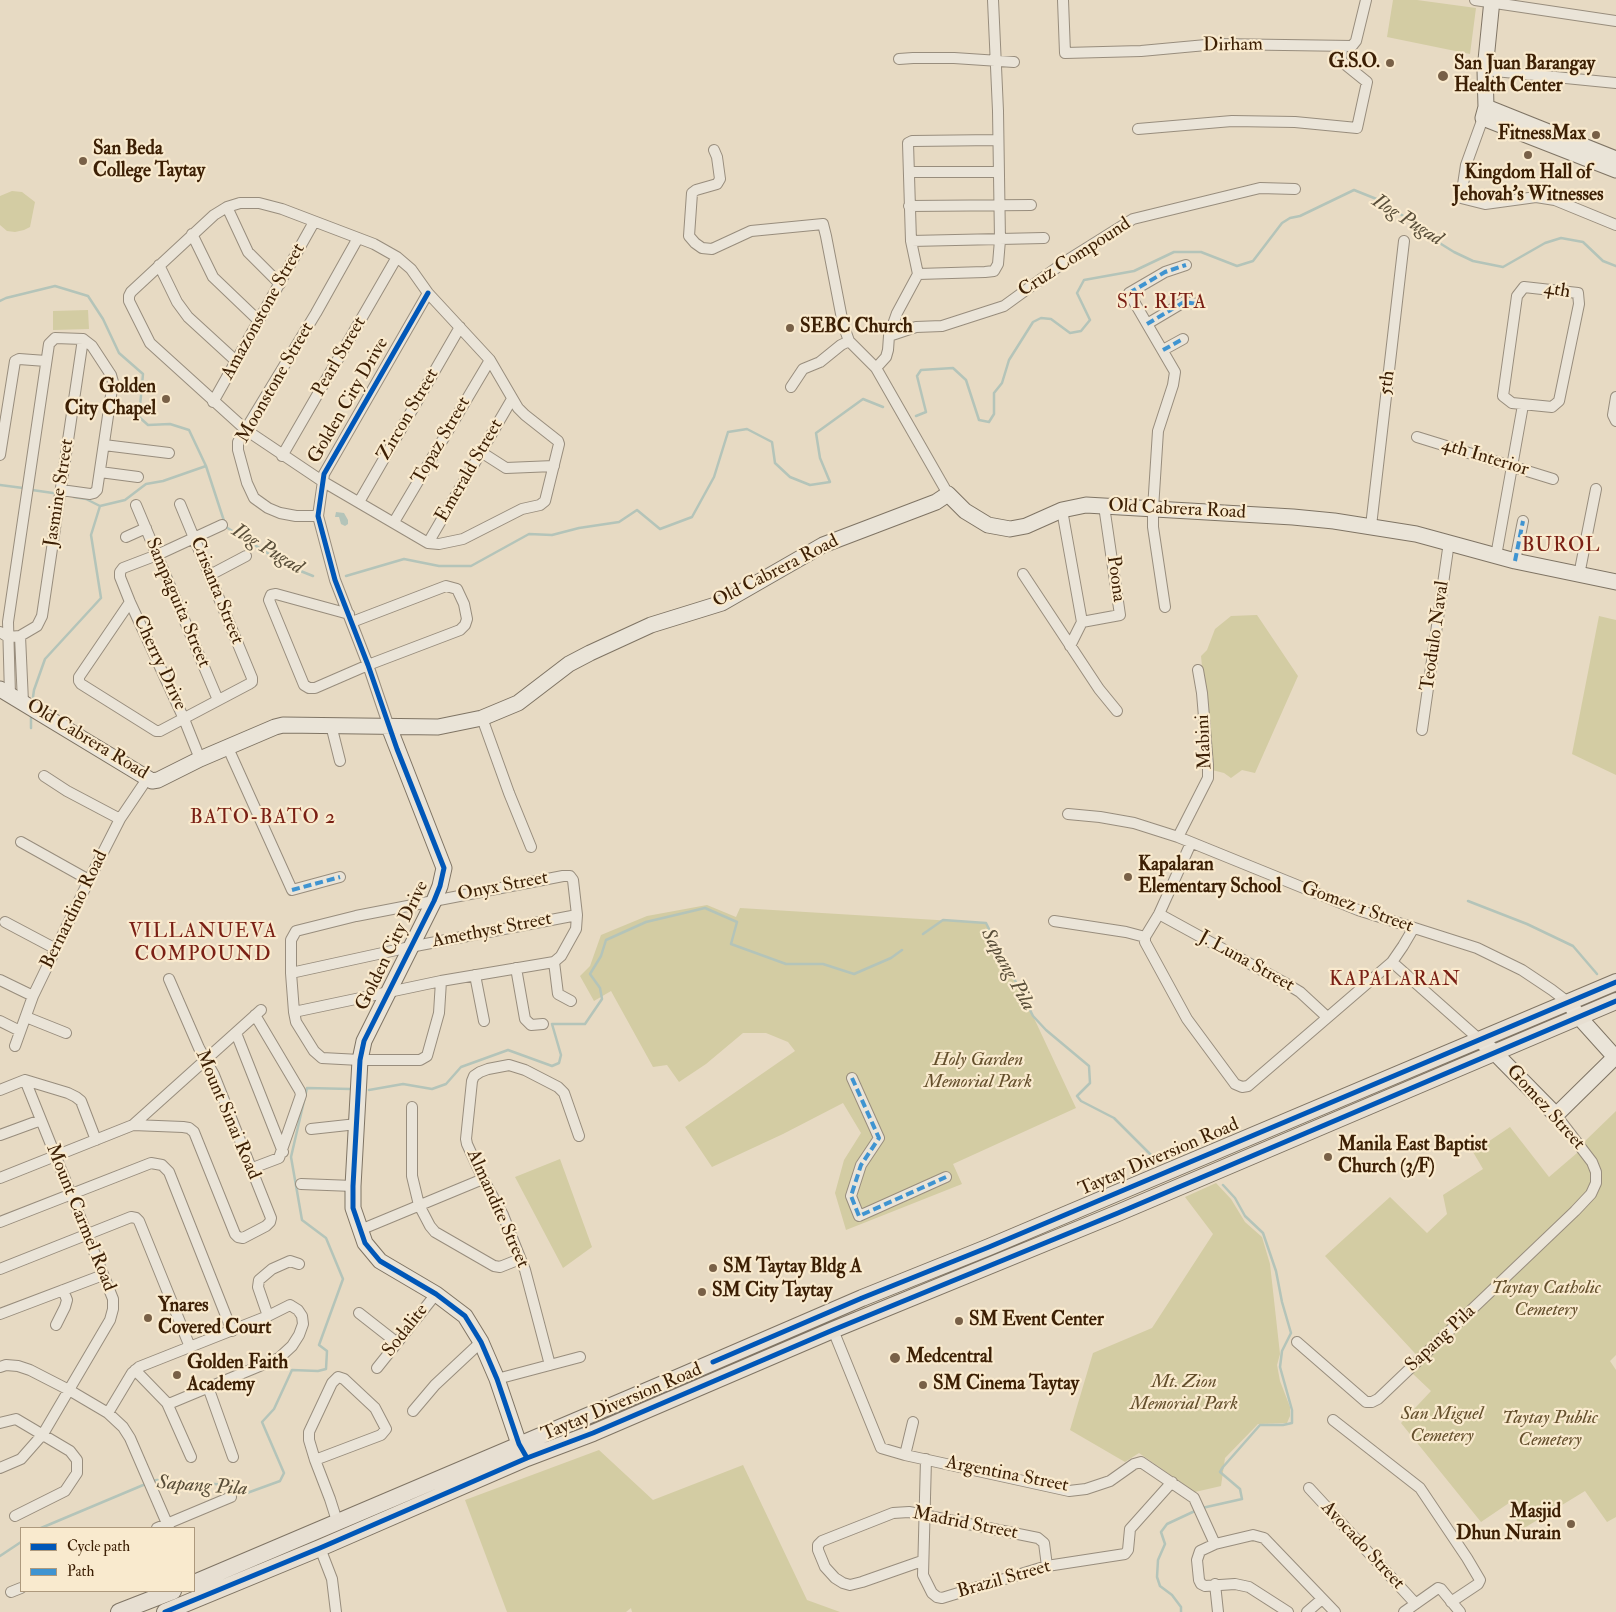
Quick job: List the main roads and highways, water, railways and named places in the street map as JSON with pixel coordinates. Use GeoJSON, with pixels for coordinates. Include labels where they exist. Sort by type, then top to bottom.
{"type":"FeatureCollection","features":[{"type":"Feature","properties":{"kind":"main road","name":"Taytay Diversion Road"},"geometry":{"type":"LineString","coordinates":[[165,1612],[320,1548],[665,1383],[862,1298],[989,1247],[1399,1072],[1616,982]]}},
{"type":"Feature","properties":{"kind":"main road","name":"Taytay Diversion Road"},"geometry":{"type":"LineString","coordinates":[[195,1583],[337,1521],[523,1451],[593,1432],[1616,1001]]}},
{"type":"Feature","properties":{"kind":"main road"},"geometry":{"type":"LineString","coordinates":[[1212,1152],[1220,1169]]}},
{"type":"Feature","properties":{"kind":"main road"},"geometry":{"type":"LineString","coordinates":[[119,1612],[170,1592]]}},
{"type":"Feature","properties":{"kind":"waterway","name":"Ilog Pugad"},"geometry":{"type":"LineString","coordinates":[[916,416],[926,412],[917,376],[921,370],[953,368],[966,380],[979,420],[989,422],[994,414],[994,393],[1002,383],[1009,360],[1033,322],[1041,318],[1051,319],[1070,333],[1081,331],[1090,320],[1077,293],[1084,280],[1134,271],[1174,252],[1201,252],[1237,266],[1253,261],[1282,223],[1354,190],[1379,200],[1414,223],[1425,234],[1473,261],[1503,267],[1545,243],[1561,238],[1583,242],[1603,261],[1616,266]]}},
{"type":"Feature","properties":{"kind":"waterway"},"geometry":{"type":"LineString","coordinates":[[0,301],[55,286],[88,296],[103,319],[119,353],[143,374],[139,417],[148,425],[170,424],[189,430],[206,466]]}},
{"type":"Feature","properties":{"kind":"waterway","name":"Ilog Pugad"},"geometry":{"type":"LineString","coordinates":[[346,576],[404,559],[439,566],[471,566],[529,534],[552,535],[579,528],[619,522],[637,510],[660,529],[692,517],[714,477],[728,432],[747,429],[772,442],[775,463],[790,477],[810,485],[830,482],[820,458],[816,433],[863,399],[883,407]]}},
{"type":"Feature","properties":{"kind":"waterway","name":"Ilog Pugad"},"geometry":{"type":"LineString","coordinates":[[33,697],[45,659],[101,598],[91,535],[100,506],[125,500],[146,484],[163,481],[206,466],[226,527],[288,566],[313,576]]}},
{"type":"Feature","properties":{"kind":"waterway"},"geometry":{"type":"LineString","coordinates":[[0,485],[23,488]]}},
{"type":"Feature","properties":{"kind":"waterway"},"geometry":{"type":"LineString","coordinates":[[32,490],[53,493]]}},
{"type":"Feature","properties":{"kind":"waterway"},"geometry":{"type":"LineString","coordinates":[[74,497],[86,499],[100,506]]}},
{"type":"Feature","properties":{"kind":"waterway","name":"Ilog Pugad"},"geometry":{"type":"LineString","coordinates":[[31,715],[31,728]]}},
{"type":"Feature","properties":{"kind":"waterway"},"geometry":{"type":"LineString","coordinates":[[1468,901],[1527,924],[1573,946],[1597,974]]}},
{"type":"Feature","properties":{"kind":"waterway","name":"Sapang Pila"},"geometry":{"type":"LineString","coordinates":[[369,1090],[403,1084],[432,1089],[446,1084],[461,1067],[508,1050],[552,1066],[559,1063],[561,1055],[552,1024],[585,1024],[602,999],[600,988],[590,974],[601,956],[606,940],[646,922],[705,908],[737,922],[731,944],[786,964],[823,964],[854,974],[891,958],[902,950]]}},
{"type":"Feature","properties":{"kind":"waterway","name":"Sapang Pila"},"geometry":{"type":"LineString","coordinates":[[923,934],[943,920],[986,923],[1033,1016],[1046,1030],[1089,1066],[1090,1083],[1077,1096],[1081,1101],[1114,1118],[1156,1160]]}},
{"type":"Feature","properties":{"kind":"waterway","name":"Sapang Pila"},"geometry":{"type":"LineString","coordinates":[[153,1481],[229,1485],[247,1493],[280,1481],[284,1473],[262,1422],[274,1409],[292,1370],[318,1371],[326,1369],[327,1351],[319,1345],[343,1279],[326,1238],[302,1220],[291,1157],[307,1088],[351,1089]]}},
{"type":"Feature","properties":{"kind":"waterway","name":"Sapang Pila"},"geometry":{"type":"LineString","coordinates":[[1202,1508],[1242,1499],[1240,1489],[1220,1472],[1223,1467],[1260,1425],[1292,1423],[1292,1410],[1280,1367],[1282,1351],[1291,1333],[1276,1271],[1263,1233],[1245,1216],[1235,1198],[1223,1185]]}},
{"type":"Feature","properties":{"kind":"waterway","name":"Sapang Pila"},"geometry":{"type":"LineString","coordinates":[[43,1527],[148,1483]]}},
{"type":"Feature","properties":{"kind":"waterway","name":"Sapang Pila"},"geometry":{"type":"LineString","coordinates":[[1181,1612],[1181,1607],[1172,1595],[1160,1586],[1157,1577],[1158,1560],[1165,1544],[1161,1532],[1167,1524],[1197,1510]]}},
{"type":"Feature","properties":{"kind":"waterway","name":"Sapang Pila"},"geometry":{"type":"LineString","coordinates":[[0,1556],[20,1543]]}},
{"type":"Feature","properties":{"kind":"place","name":"G.S.O."},"geometry":{"type":"Point","coordinates":[1390,63]}},
{"type":"Feature","properties":{"kind":"place","name":"San Juan Barangay Health Center"},"geometry":{"type":"Point","coordinates":[1443,76]}},
{"type":"Feature","properties":{"kind":"place","name":"FitnessMax"},"geometry":{"type":"Point","coordinates":[1596,135]}},
{"type":"Feature","properties":{"kind":"place","name":"Kingdom Hall of Jehovah's Witnesses"},"geometry":{"type":"Point","coordinates":[1528,155]}},
{"type":"Feature","properties":{"kind":"place","name":"San Beda College Taytay"},"geometry":{"type":"Point","coordinates":[83,161]}},
{"type":"Feature","properties":{"kind":"place","name":"SEBC Church"},"geometry":{"type":"Point","coordinates":[790,328]}},
{"type":"Feature","properties":{"kind":"place","name":"Golden City Chapel"},"geometry":{"type":"Point","coordinates":[166,399]}},
{"type":"Feature","properties":{"kind":"place","name":"Kapalaran Elementary School"},"geometry":{"type":"Point","coordinates":[1128,877]}},
{"type":"Feature","properties":{"kind":"place","name":"Manila East Baptist Church (3/F)"},"geometry":{"type":"Point","coordinates":[1328,1157]}},
{"type":"Feature","properties":{"kind":"place","name":"SM Taytay Bldg A"},"geometry":{"type":"Point","coordinates":[713,1268]}},
{"type":"Feature","properties":{"kind":"place","name":"SM City Taytay"},"geometry":{"type":"Point","coordinates":[702,1292]}},
{"type":"Feature","properties":{"kind":"place","name":"Ynares Covered Court"},"geometry":{"type":"Point","coordinates":[148,1318]}},
{"type":"Feature","properties":{"kind":"place","name":"SM Event Center"},"geometry":{"type":"Point","coordinates":[959,1321]}},
{"type":"Feature","properties":{"kind":"place","name":"Medcentral"},"geometry":{"type":"Point","coordinates":[895,1358]}},
{"type":"Feature","properties":{"kind":"place","name":"Golden Faith Academy"},"geometry":{"type":"Point","coordinates":[177,1375]}},
{"type":"Feature","properties":{"kind":"place","name":"SM Cinema Taytay"},"geometry":{"type":"Point","coordinates":[923,1385]}},
{"type":"Feature","properties":{"kind":"place","name":"Masjid Dhun Nurain"},"geometry":{"type":"Point","coordinates":[1571,1524]}},
{"type":"Feature","properties":{"kind":"district","name":"ST. RITA"},"geometry":{"type":"Point","coordinates":[1162,304]}},
{"type":"Feature","properties":{"kind":"district","name":"BUROL"},"geometry":{"type":"Point","coordinates":[1561,547]}},
{"type":"Feature","properties":{"kind":"district","name":"BATO-BATO 2"},"geometry":{"type":"Point","coordinates":[263,819]}},
{"type":"Feature","properties":{"kind":"district","name":"VILLANUEVA COMPOUND"},"geometry":{"type":"Point","coordinates":[203,944]}},
{"type":"Feature","properties":{"kind":"district","name":"KAPALARAN"},"geometry":{"type":"Point","coordinates":[1395,981]}},
{"type":"Feature","properties":{"kind":"park label","name":"Holy Garden Memorial Park"},"geometry":{"type":"Point","coordinates":[978,1072]}},
{"type":"Feature","properties":{"kind":"park label","name":"Taytay Catholic Cemetery"},"geometry":{"type":"Point","coordinates":[1546,1300]}},
{"type":"Feature","properties":{"kind":"park label","name":"Mt. Zion Memorial Park"},"geometry":{"type":"Point","coordinates":[1184,1394]}},
{"type":"Feature","properties":{"kind":"park label","name":"San Miguel Cemetery"},"geometry":{"type":"Point","coordinates":[1442,1426]}},
{"type":"Feature","properties":{"kind":"park label","name":"Taytay Public Cemetery"},"geometry":{"type":"Point","coordinates":[1550,1430]}}]}
